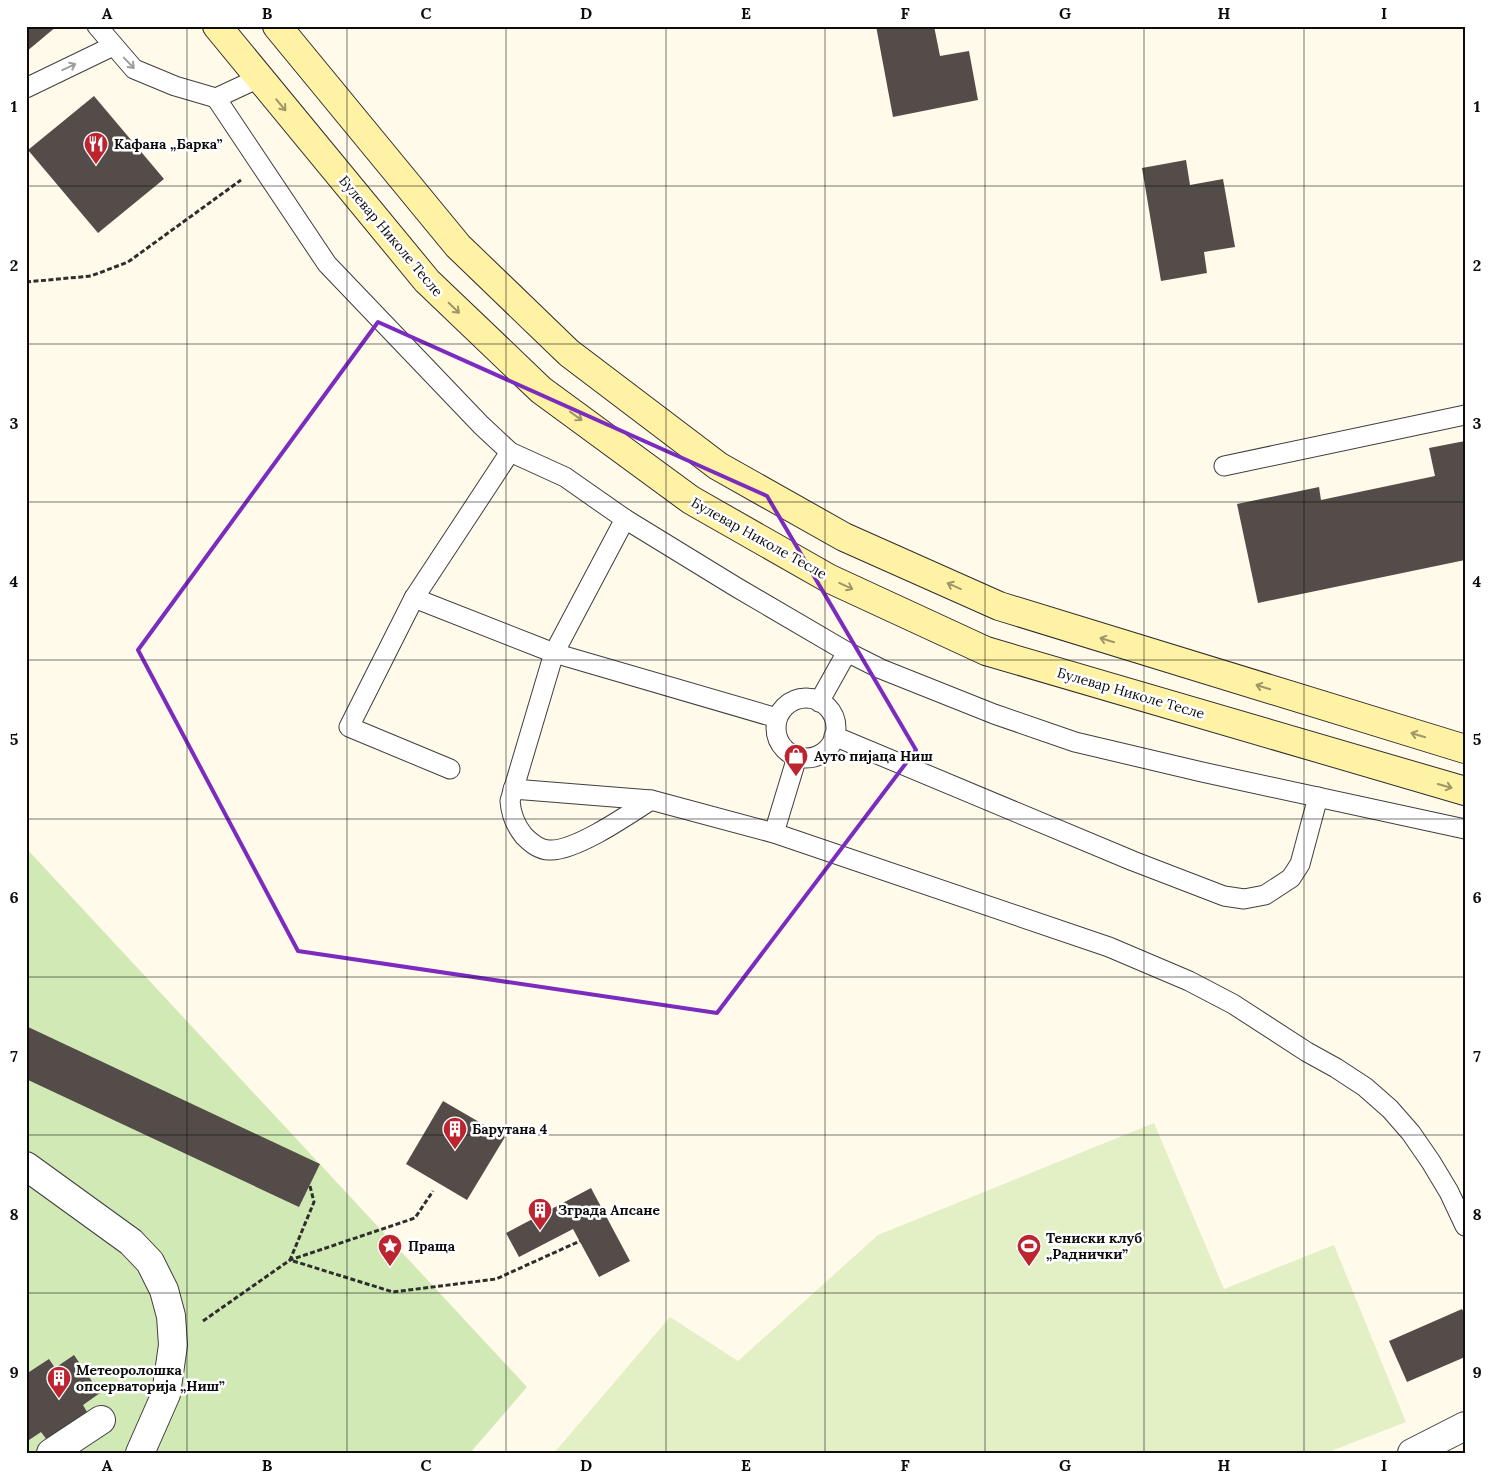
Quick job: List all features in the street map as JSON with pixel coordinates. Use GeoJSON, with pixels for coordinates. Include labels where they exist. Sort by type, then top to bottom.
{"type":"FeatureCollection","features":[{"type":"Feature","properties":{"kind":"main road","name":"Булевар Николе Тесле"},"geometry":{"type":"LineString","coordinates":[[217,26],[426,282],[541,390],[690,500],[828,578],[986,651],[1465,791]]}},
{"type":"Feature","properties":{"kind":"main road"},"geometry":{"type":"LineString","coordinates":[[278,26],[458,246],[569,353],[718,466],[844,537],[998,606],[1465,749]]}},
{"type":"Feature","properties":{"kind":"street"},"geometry":{"type":"LineString","coordinates":[[26,1166],[131,1242],[150,1262],[164,1290],[171,1316],[173,1345],[166,1394],[140,1453]]}},
{"type":"Feature","properties":{"kind":"street"},"geometry":{"type":"LineString","coordinates":[[51,1453],[101,1420]]}},
{"type":"Feature","properties":{"kind":"street"},"geometry":{"type":"LineString","coordinates":[[1412,1453],[1465,1426]]}},
{"type":"Feature","properties":{"kind":"lane"},"geometry":{"type":"LineString","coordinates":[[97,26],[134,69],[175,86],[216,98],[327,264],[481,425],[510,452],[565,477],[625,518],[736,587],[881,670],[994,714],[1075,742],[1202,772],[1465,829]]}},
{"type":"Feature","properties":{"kind":"lane"},"geometry":{"type":"LineString","coordinates":[[26,88],[113,46]]}},
{"type":"Feature","properties":{"kind":"lane"},"geometry":{"type":"LineString","coordinates":[[216,98],[258,78]]}},
{"type":"Feature","properties":{"kind":"lane"},"geometry":{"type":"LineString","coordinates":[[1224,466],[1465,415]]}},
{"type":"Feature","properties":{"kind":"lane"},"geometry":{"type":"LineString","coordinates":[[450,769],[349,727],[414,598],[510,452]]}},
{"type":"Feature","properties":{"kind":"lane"},"geometry":{"type":"LineString","coordinates":[[625,518],[554,653],[510,801],[511,814],[519,830],[529,841],[541,849],[551,850],[568,847],[597,833],[651,800]]}},
{"type":"Feature","properties":{"kind":"lane"},"geometry":{"type":"LineString","coordinates":[[414,598],[554,653],[778,718]]}},
{"type":"Feature","properties":{"kind":"lane"},"geometry":{"type":"LineString","coordinates":[[819,702],[847,652]]}},
{"type":"Feature","properties":{"kind":"lane"},"geometry":{"type":"LineString","coordinates":[[809,698],[819,702],[833,716],[834,736],[824,751],[816,756],[807,758],[797,757],[781,746],[776,728],[778,718],[782,710],[790,703],[799,699],[809,698]]}},
{"type":"Feature","properties":{"kind":"lane"},"geometry":{"type":"LineString","coordinates":[[834,736],[1133,861],[1224,896],[1244,899],[1265,895],[1291,878],[1300,864],[1318,797]]}},
{"type":"Feature","properties":{"kind":"lane"},"geometry":{"type":"LineString","coordinates":[[774,833],[797,757]]}},
{"type":"Feature","properties":{"kind":"lane"},"geometry":{"type":"LineString","coordinates":[[514,789],[651,800],[774,833],[1109,947],[1188,981],[1233,1004],[1365,1087],[1390,1109],[1411,1133],[1431,1162],[1449,1192],[1465,1226]]}},
{"type":"Feature","properties":{"kind":"path"},"geometry":{"type":"LineString","coordinates":[[26,282],[91,276],[128,262],[260,166]]}},
{"type":"Feature","properties":{"kind":"path"},"geometry":{"type":"LineString","coordinates":[[290,1260],[314,1202],[310,1186]]}},
{"type":"Feature","properties":{"kind":"path"},"geometry":{"type":"LineString","coordinates":[[173,1345],[192,1329],[290,1260],[415,1218],[433,1191]]}},
{"type":"Feature","properties":{"kind":"path"},"geometry":{"type":"LineString","coordinates":[[290,1260],[393,1292],[496,1279],[580,1241]]}},
{"type":"Feature","properties":{"kind":"highlighted area"},"geometry":{"type":"Polygon","coordinates":[[[378,322],[767,496],[916,750],[717,1013],[298,951],[138,650],[378,322]]]}},
{"type":"Feature","properties":{"kind":"green space"},"geometry":{"type":"Polygon","coordinates":[[[26,848],[527,1387],[470,1453],[26,1453],[26,848]]]}},
{"type":"Feature","properties":{"kind":"green space","name":"Тениски клуб „Раднички”"},"geometry":{"type":"Polygon","coordinates":[[[1154,1123],[1224,1289],[1334,1245],[1406,1422],[1326,1453],[554,1453],[670,1317],[738,1361],[878,1235],[1154,1123]]]}},
{"type":"Feature","properties":{"kind":"building"},"geometry":{"type":"Polygon","coordinates":[[[26,26],[57,26],[26,52],[26,26]]]}},
{"type":"Feature","properties":{"kind":"building"},"geometry":{"type":"Polygon","coordinates":[[[876,26],[934,26],[940,56],[969,51],[978,100],[893,117],[876,26]]]}},
{"type":"Feature","properties":{"kind":"building","name":"Кафана „Барка”"},"geometry":{"type":"Polygon","coordinates":[[[94,96],[164,179],[98,233],[28,150],[94,96]]]}},
{"type":"Feature","properties":{"kind":"building"},"geometry":{"type":"Polygon","coordinates":[[[1186,160],[1190,185],[1223,179],[1235,247],[1204,252],[1207,273],[1161,281],[1142,168],[1186,160]]]}},
{"type":"Feature","properties":{"kind":"building"},"geometry":{"type":"Polygon","coordinates":[[[1465,441],[1465,560],[1258,603],[1237,504],[1319,487],[1321,500],[1435,476],[1429,448],[1465,441]]]}},
{"type":"Feature","properties":{"kind":"building"},"geometry":{"type":"Polygon","coordinates":[[[26,1026],[320,1164],[299,1207],[26,1079],[26,1026]]]}},
{"type":"Feature","properties":{"kind":"building","name":"Барутана 4"},"geometry":{"type":"Polygon","coordinates":[[[443,1101],[505,1137],[467,1200],[406,1164],[443,1101]]]}},
{"type":"Feature","properties":{"kind":"building","name":"Зграда Апсане"},"geometry":{"type":"Polygon","coordinates":[[[591,1188],[630,1261],[599,1277],[573,1229],[519,1257],[506,1233],[591,1188]]]}},
{"type":"Feature","properties":{"kind":"building"},"geometry":{"type":"Polygon","coordinates":[[[1462,1309],[1465,1315],[1465,1357],[1407,1382],[1389,1341],[1462,1309]]]}},
{"type":"Feature","properties":{"kind":"building","name":"Метеоролошка опсерваторија „Ниш”"},"geometry":{"type":"Polygon","coordinates":[[[74,1355],[100,1393],[83,1405],[87,1412],[47,1440],[41,1432],[26,1442],[26,1374],[49,1359],[55,1368],[74,1355]]]}},
{"type":"Feature","properties":{"kind":"place","name":"Кафана „Барка”"},"geometry":{"type":"Point","coordinates":[96,165]}},
{"type":"Feature","properties":{"kind":"place","name":"Ауто пијаца Ниш"},"geometry":{"type":"Point","coordinates":[796,777]}},
{"type":"Feature","properties":{"kind":"place","name":"Барутана 4"},"geometry":{"type":"Point","coordinates":[455,1150]}},
{"type":"Feature","properties":{"kind":"place","name":"Зграда Апсане"},"geometry":{"type":"Point","coordinates":[540,1231]}},
{"type":"Feature","properties":{"kind":"place","name":"Праща"},"geometry":{"type":"Point","coordinates":[390,1267]}},
{"type":"Feature","properties":{"kind":"place","name":"Тениски клуб „Раднички”"},"geometry":{"type":"Point","coordinates":[1029,1267]}},
{"type":"Feature","properties":{"kind":"place","name":"Метеоролошка опсерваторија „Ниш”"},"geometry":{"type":"Point","coordinates":[59,1399]}}]}
